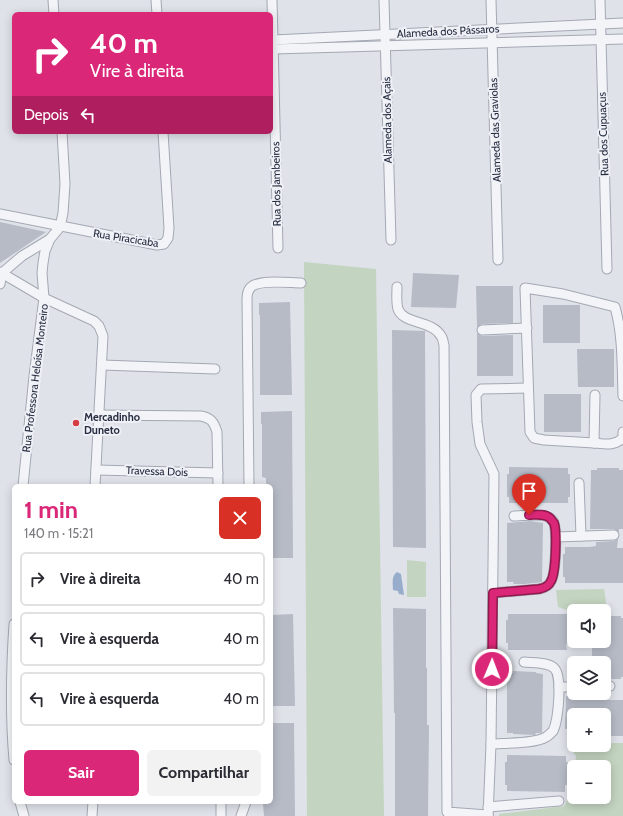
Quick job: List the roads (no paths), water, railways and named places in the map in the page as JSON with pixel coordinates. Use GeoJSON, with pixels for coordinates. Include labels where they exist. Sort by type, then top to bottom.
{"type":"FeatureCollection","features":[{"type":"Feature","properties":{"kind":"street"},"geometry":{"type":"LineString","coordinates":[[54,0],[54,12]]}},
{"type":"Feature","properties":{"kind":"street"},"geometry":{"type":"LineString","coordinates":[[156,0],[157,12]]}},
{"type":"Feature","properties":{"kind":"street","name":"Rua dos Jambeiros"},"geometry":{"type":"LineString","coordinates":[[272,0],[272,12]]}},
{"type":"Feature","properties":{"kind":"street","name":"Alameda dos Açais"},"geometry":{"type":"LineString","coordinates":[[384,0],[391,240]]}},
{"type":"Feature","properties":{"kind":"street","name":"Alameda das Graviolas"},"geometry":{"type":"LineString","coordinates":[[491,0],[498,260]]}},
{"type":"Feature","properties":{"kind":"street","name":"Rua dos Cupuaçus"},"geometry":{"type":"LineString","coordinates":[[600,0],[607,269]]}},
{"type":"Feature","properties":{"kind":"street","name":"Alameda dos Pássaros"},"geometry":{"type":"LineString","coordinates":[[273,40],[492,28],[623,23]]}},
{"type":"Feature","properties":{"kind":"street","name":"Alameda dos Pássaros"},"geometry":{"type":"LineString","coordinates":[[274,49],[386,47],[623,39]]}},
{"type":"Feature","properties":{"kind":"street","name":"Rua dos Jambeiros"},"geometry":{"type":"LineString","coordinates":[[273,40],[278,248]]}},
{"type":"Feature","properties":{"kind":"street","name":"Rua Professora Heloísa Monteiro"},"geometry":{"type":"LineString","coordinates":[[24,484],[34,376],[44,298],[42,273],[43,263],[45,251],[50,239],[60,227],[65,199],[62,134]]}},
{"type":"Feature","properties":{"kind":"street","name":"Rua Piracicaba"},"geometry":{"type":"LineString","coordinates":[[0,214],[157,245],[164,244],[168,238],[169,228],[163,134]]}},
{"type":"Feature","properties":{"kind":"street"},"geometry":{"type":"LineString","coordinates":[[0,284],[1,272],[22,256],[50,239]]}},
{"type":"Feature","properties":{"kind":"street"},"geometry":{"type":"LineString","coordinates":[[1,272],[44,298],[94,321],[99,326],[103,336],[95,484]]}},
{"type":"Feature","properties":{"kind":"street"},"geometry":{"type":"LineString","coordinates":[[248,484],[246,299],[252,286],[261,283],[301,283]]}},
{"type":"Feature","properties":{"kind":"street"},"geometry":{"type":"LineString","coordinates":[[397,287],[397,302],[401,314],[405,318],[434,328],[441,336],[444,345],[447,814],[488,813],[559,801]]}},
{"type":"Feature","properties":{"kind":"street"},"geometry":{"type":"LineString","coordinates":[[623,396],[620,333],[618,317],[614,307],[563,294],[525,288],[530,432],[534,438],[544,440],[611,444],[617,443],[623,438],[623,432]]}},
{"type":"Feature","properties":{"kind":"street"},"geometry":{"type":"LineString","coordinates":[[482,330],[527,328]]}},
{"type":"Feature","properties":{"kind":"street"},"geometry":{"type":"LineString","coordinates":[[102,365],[215,369]]}},
{"type":"Feature","properties":{"kind":"street"},"geometry":{"type":"LineString","coordinates":[[488,813],[491,744],[494,474],[480,444],[477,422],[476,395],[481,389],[528,388]]}},
{"type":"Feature","properties":{"kind":"street"},"geometry":{"type":"LineString","coordinates":[[594,443],[595,395]]}},
{"type":"Feature","properties":{"kind":"street"},"geometry":{"type":"LineString","coordinates":[[98,415],[206,417],[215,425],[217,432],[218,484]]}},
{"type":"Feature","properties":{"kind":"street","name":"Travessa Dois"},"geometry":{"type":"LineString","coordinates":[[96,470],[218,473]]}},
{"type":"Feature","properties":{"kind":"street"},"geometry":{"type":"LineString","coordinates":[[578,483],[581,536]]}},
{"type":"Feature","properties":{"kind":"street"},"geometry":{"type":"LineString","coordinates":[[493,593],[546,588],[551,582],[555,566],[556,537],[554,522],[549,517],[543,515],[514,516]]}},
{"type":"Feature","properties":{"kind":"street"},"geometry":{"type":"LineString","coordinates":[[556,537],[614,535]]}},
{"type":"Feature","properties":{"kind":"street"},"geometry":{"type":"LineString","coordinates":[[491,744],[538,740],[552,732],[557,719],[559,687],[557,673],[554,667],[524,662]]}},
{"type":"Feature","properties":{"kind":"street"},"geometry":{"type":"LineString","coordinates":[[12,665],[12,736]]}},
{"type":"Feature","properties":{"kind":"street"},"geometry":{"type":"LineString","coordinates":[[559,687],[567,687]]}},
{"type":"Feature","properties":{"kind":"street"},"geometry":{"type":"LineString","coordinates":[[21,804],[24,816]]}},
{"type":"Feature","properties":{"kind":"street"},"geometry":{"type":"LineString","coordinates":[[92,816],[93,804]]}},
{"type":"Feature","properties":{"kind":"street"},"geometry":{"type":"LineString","coordinates":[[221,804],[221,816]]}},
{"type":"Feature","properties":{"kind":"street"},"geometry":{"type":"LineString","coordinates":[[243,815],[246,804]]}},
{"type":"Feature","properties":{"kind":"water"},"geometry":{"type":"Polygon","coordinates":[[[397,572],[401,574],[404,595],[393,590],[393,578],[397,572]]]}},
{"type":"Feature","properties":{"kind":"place","name":"Mercadinho Duneto"},"geometry":{"type":"Point","coordinates":[76,423]}}]}
